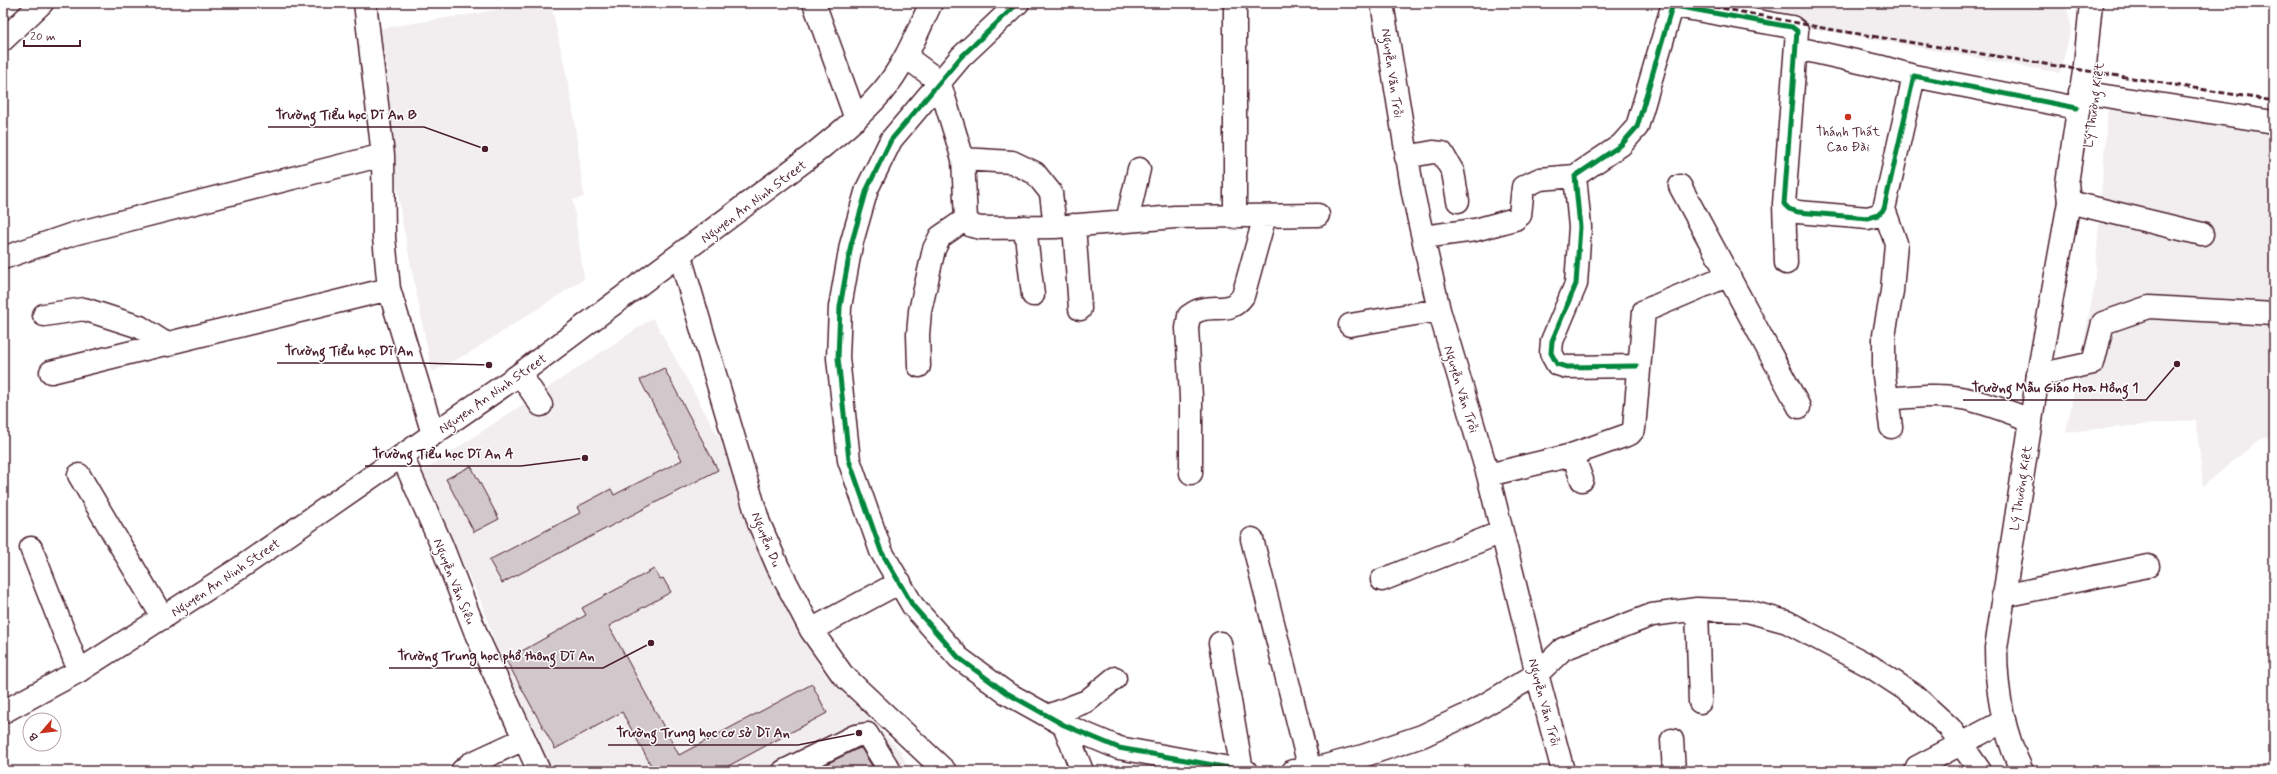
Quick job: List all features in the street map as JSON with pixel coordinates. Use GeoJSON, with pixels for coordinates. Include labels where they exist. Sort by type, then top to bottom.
{"type":"FeatureCollection","features":[{"type":"Feature","properties":{"kind":"street"},"geometry":{"type":"LineString","coordinates":[[3,40],[42,3]]}},
{"type":"Feature","properties":{"kind":"street"},"geometry":{"type":"LineString","coordinates":[[365,3],[383,155],[384,236],[389,289],[433,434]]}},
{"type":"Feature","properties":{"kind":"street"},"geometry":{"type":"LineString","coordinates":[[814,3],[856,119]]}},
{"type":"Feature","properties":{"kind":"street","name":"Nguyen An Ninh Street"},"geometry":{"type":"LineString","coordinates":[[3,712],[79,671],[240,568],[520,374],[680,256],[811,156],[856,119],[883,91],[906,57],[931,3]]}},
{"type":"Feature","properties":{"kind":"street"},"geometry":{"type":"LineString","coordinates":[[1018,3],[939,81],[891,140],[867,189],[851,245],[840,307],[838,358],[849,460],[881,551],[913,606],[959,658],[1005,692],[1056,721],[1119,748],[1246,771]]}},
{"type":"Feature","properties":{"kind":"street"},"geometry":{"type":"LineString","coordinates":[[1235,3],[1235,217]]}},
{"type":"Feature","properties":{"kind":"street","name":"Nguyễn Văn Trỗi"},"geometry":{"type":"LineString","coordinates":[[1382,3],[1406,157],[1439,310],[1488,475],[1537,674],[1563,771]]}},
{"type":"Feature","properties":{"kind":"street","name":"Lý Thường Kiệt"},"geometry":{"type":"LineString","coordinates":[[2084,98],[2085,65],[2091,3]]}},
{"type":"Feature","properties":{"kind":"street","name":"Lý Thường Kiệt"},"geometry":{"type":"LineString","coordinates":[[2022,771],[2012,751],[2004,721],[1996,680],[1996,648],[2038,375],[2069,202],[2067,183],[2104,3]]}},
{"type":"Feature","properties":{"kind":"street"},"geometry":{"type":"LineString","coordinates":[[1423,237],[1475,230],[1515,219],[1520,215],[1523,187],[1540,179],[1575,176],[1621,145],[1637,127],[1672,7],[1675,6],[1792,27],[1798,34],[1784,204],[1786,263]]}},
{"type":"Feature","properties":{"kind":"street"},"geometry":{"type":"LineString","coordinates":[[1797,48],[1882,67],[1914,76],[2274,122]]}},
{"type":"Feature","properties":{"kind":"street"},"geometry":{"type":"LineString","coordinates":[[906,57],[939,81],[963,158],[966,219],[972,226],[981,228],[1064,226],[1175,217],[1318,215]]}},
{"type":"Feature","properties":{"kind":"street"},"geometry":{"type":"LineString","coordinates":[[1784,204],[1789,209],[1798,212],[1868,218],[1878,216],[1884,209],[1914,76]]}},
{"type":"Feature","properties":{"kind":"street"},"geometry":{"type":"LineString","coordinates":[[1406,157],[1433,152],[1442,153],[1453,172],[1458,201]]}},
{"type":"Feature","properties":{"kind":"street"},"geometry":{"type":"LineString","coordinates":[[3,258],[73,234],[282,182],[383,155]]}},
{"type":"Feature","properties":{"kind":"street"},"geometry":{"type":"LineString","coordinates":[[963,158],[1012,162],[1035,173],[1051,193],[1064,226],[1080,309]]}},
{"type":"Feature","properties":{"kind":"street"},"geometry":{"type":"LineString","coordinates":[[1127,221],[1138,169]]}},
{"type":"Feature","properties":{"kind":"street"},"geometry":{"type":"LineString","coordinates":[[1575,176],[1580,226],[1576,284],[1552,341],[1551,353],[1557,364],[1567,367],[1637,366]]}},
{"type":"Feature","properties":{"kind":"street"},"geometry":{"type":"LineString","coordinates":[[1680,186],[1799,407]]}},
{"type":"Feature","properties":{"kind":"street"},"geometry":{"type":"LineString","coordinates":[[2069,202],[2202,234]]}},
{"type":"Feature","properties":{"kind":"street"},"geometry":{"type":"LineString","coordinates":[[1884,209],[1896,243],[1892,291],[1884,335],[1884,376],[1891,427]]}},
{"type":"Feature","properties":{"kind":"street"},"geometry":{"type":"LineString","coordinates":[[1191,473],[1187,328],[1189,316],[1200,310],[1228,308],[1240,300],[1265,216]]}},
{"type":"Feature","properties":{"kind":"street"},"geometry":{"type":"LineString","coordinates":[[919,366],[918,334],[920,311],[934,249],[940,237],[966,219]]}},
{"type":"Feature","properties":{"kind":"street"},"geometry":{"type":"LineString","coordinates":[[1025,227],[1032,295]]}},
{"type":"Feature","properties":{"kind":"street","name":"Nguyễn Du"},"geometry":{"type":"LineString","coordinates":[[680,256],[759,522],[778,567],[811,630],[842,674],[945,771]]}},
{"type":"Feature","properties":{"kind":"street"},"geometry":{"type":"LineString","coordinates":[[1488,475],[1568,456],[1630,434],[1634,429],[1637,366],[1644,311],[1655,305],[1729,275]]}},
{"type":"Feature","properties":{"kind":"street"},"geometry":{"type":"LineString","coordinates":[[51,372],[168,345],[389,289]]}},
{"type":"Feature","properties":{"kind":"street"},"geometry":{"type":"LineString","coordinates":[[2038,375],[2093,364],[2103,323],[2149,307],[2274,314]]}},
{"type":"Feature","properties":{"kind":"street"},"geometry":{"type":"LineString","coordinates":[[44,315],[84,309],[140,327],[168,345]]}},
{"type":"Feature","properties":{"kind":"street"},"geometry":{"type":"LineString","coordinates":[[1350,326],[1439,310]]}},
{"type":"Feature","properties":{"kind":"street"},"geometry":{"type":"LineString","coordinates":[[520,374],[541,405]]}},
{"type":"Feature","properties":{"kind":"street"},"geometry":{"type":"LineString","coordinates":[[1887,399],[1942,396],[1960,398],[1976,401],[2031,420]]}},
{"type":"Feature","properties":{"kind":"street","name":"Nguyễn Văn Siêu"},"geometry":{"type":"LineString","coordinates":[[402,456],[442,546],[477,636],[539,771]]}},
{"type":"Feature","properties":{"kind":"street"},"geometry":{"type":"LineString","coordinates":[[1568,456],[1575,461],[1582,480]]}},
{"type":"Feature","properties":{"kind":"street"},"geometry":{"type":"LineString","coordinates":[[79,475],[162,618]]}},
{"type":"Feature","properties":{"kind":"street"},"geometry":{"type":"LineString","coordinates":[[1382,580],[1502,532]]}},
{"type":"Feature","properties":{"kind":"street"},"geometry":{"type":"LineString","coordinates":[[1252,539],[1301,770],[1364,756],[1422,736],[1471,713],[1537,674],[1563,649],[1652,615],[1697,609],[1747,611],[1787,622],[1870,666],[1914,695],[1950,728],[1980,771]]}},
{"type":"Feature","properties":{"kind":"street"},"geometry":{"type":"LineString","coordinates":[[31,548],[79,671]]}},
{"type":"Feature","properties":{"kind":"street"},"geometry":{"type":"LineString","coordinates":[[2003,596],[2148,566]]}},
{"type":"Feature","properties":{"kind":"street"},"geometry":{"type":"LineString","coordinates":[[811,630],[900,582]]}},
{"type":"Feature","properties":{"kind":"street"},"geometry":{"type":"LineString","coordinates":[[1697,609],[1700,702]]}},
{"type":"Feature","properties":{"kind":"street"},"geometry":{"type":"LineString","coordinates":[[1220,643],[1242,771]]}},
{"type":"Feature","properties":{"kind":"street"},"geometry":{"type":"LineString","coordinates":[[1056,721],[1087,701],[1115,678]]}},
{"type":"Feature","properties":{"kind":"street"},"geometry":{"type":"LineString","coordinates":[[1056,721],[1082,771]]}},
{"type":"Feature","properties":{"kind":"street"},"geometry":{"type":"LineString","coordinates":[[1918,767],[2004,721]]}},
{"type":"Feature","properties":{"kind":"street"},"geometry":{"type":"LineString","coordinates":[[784,771],[855,736],[867,734],[890,771]]}},
{"type":"Feature","properties":{"kind":"street"},"geometry":{"type":"LineString","coordinates":[[462,771],[470,764],[524,739]]}},
{"type":"Feature","properties":{"kind":"street"},"geometry":{"type":"LineString","coordinates":[[1672,740],[1674,771]]}},
{"type":"Feature","properties":{"kind":"shaded area"},"geometry":{"type":"Polygon","coordinates":[[[551,3],[572,102],[584,197],[573,200],[584,279],[469,353],[432,372],[401,215],[376,29],[551,3]]]}},
{"type":"Feature","properties":{"kind":"shaded area"},"geometry":{"type":"Polygon","coordinates":[[[1683,3],[2063,3],[2069,14],[2071,29],[2060,73],[1799,26],[1683,3]]]}},
{"type":"Feature","properties":{"kind":"shaded area"},"geometry":{"type":"Polygon","coordinates":[[[2108,104],[2274,128],[2274,434],[2259,440],[2203,486],[2196,420],[2066,432],[2094,289],[2108,104]]]}},
{"type":"Feature","properties":{"kind":"shaded area"},"geometry":{"type":"Polygon","coordinates":[[[653,318],[723,445],[746,519],[791,617],[821,669],[900,750],[910,771],[550,771],[506,676],[482,604],[421,472],[653,318]]]}},
{"type":"Feature","properties":{"kind":"building"},"geometry":{"type":"Polygon","coordinates":[[[664,368],[718,470],[502,583],[489,560],[580,513],[577,507],[611,489],[614,495],[682,460],[640,380],[664,368]]]}},
{"type":"Feature","properties":{"kind":"building"},"geometry":{"type":"Polygon","coordinates":[[[471,466],[499,519],[474,532],[446,479],[471,466]]]}},
{"type":"Feature","properties":{"kind":"building"},"geometry":{"type":"Polygon","coordinates":[[[654,569],[660,579],[663,578],[671,592],[609,626],[679,755],[812,684],[827,713],[719,771],[650,771],[653,769],[622,712],[555,749],[506,660],[586,615],[582,608],[654,569]]]}},
{"type":"Feature","properties":{"kind":"building"},"geometry":{"type":"Polygon","coordinates":[[[861,748],[875,771],[812,771],[855,750],[861,748]]]}},
{"type":"Feature","properties":{"kind":"railway"},"geometry":{"type":"LineString","coordinates":[[1696,3],[1828,29],[2274,101]]}},
{"type":"Feature","properties":{"kind":"cycle path"},"geometry":{"type":"LineString","coordinates":[[1018,3],[961,57],[891,140],[867,189],[851,245],[840,307],[838,358],[849,460],[881,551],[913,606],[959,658],[1005,692],[1064,725],[1119,748],[1246,771]]}},
{"type":"Feature","properties":{"kind":"cycle path"},"geometry":{"type":"LineString","coordinates":[[1637,366],[1567,367],[1557,364],[1551,353],[1552,341],[1576,284],[1580,227],[1575,176],[1621,145],[1637,127],[1672,7],[1675,6],[1792,27],[1797,31],[1784,204],[1789,209],[1798,212],[1868,218],[1878,215],[1884,209],[1914,76],[2077,108]]}},
{"type":"Feature","properties":{"kind":"place","name":"Thánh Thất Cao Đài"},"geometry":{"type":"Point","coordinates":[1848,117]}},
{"type":"Feature","properties":{"kind":"place","name":"Trường Tiểu học Dĩ An B"},"geometry":{"type":"Point","coordinates":[485,149]}},
{"type":"Feature","properties":{"kind":"place","name":"Trường Mẫu Giáo Hoa Hồng 1"},"geometry":{"type":"Point","coordinates":[2177,364]}},
{"type":"Feature","properties":{"kind":"place","name":"Trường Tiểu học Dĩ An"},"geometry":{"type":"Point","coordinates":[489,365]}},
{"type":"Feature","properties":{"kind":"place","name":"Trường Tiểu học Dĩ An A"},"geometry":{"type":"Point","coordinates":[585,458]}},
{"type":"Feature","properties":{"kind":"place","name":"Trường Trung học phổ thông Dĩ An"},"geometry":{"type":"Point","coordinates":[651,643]}},
{"type":"Feature","properties":{"kind":"place","name":"Trường Trung học cơ sở Dĩ An"},"geometry":{"type":"Point","coordinates":[859,733]}}]}
